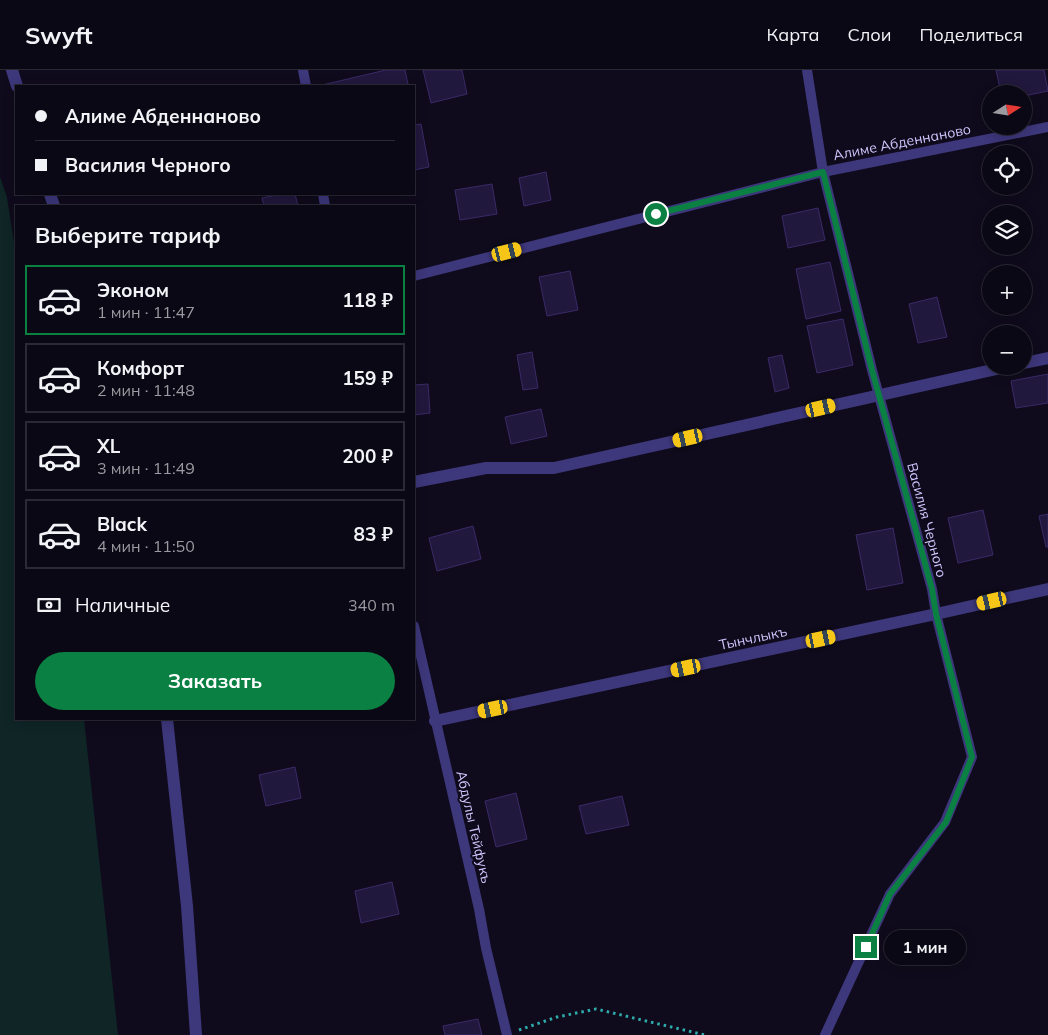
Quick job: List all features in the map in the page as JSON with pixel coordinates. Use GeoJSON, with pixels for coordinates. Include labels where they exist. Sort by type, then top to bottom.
{"type":"FeatureCollection","features":[{"type":"Feature","properties":{"kind":"street"},"geometry":{"type":"LineString","coordinates":[[12,70],[16,85]]}},
{"type":"Feature","properties":{"kind":"street"},"geometry":{"type":"LineString","coordinates":[[1032,361],[1048,358]]}},
{"type":"Feature","properties":{"kind":"street"},"geometry":{"type":"LineString","coordinates":[[415,482],[486,468],[554,468],[982,372]]}},
{"type":"Feature","properties":{"kind":"street","name":"Тынчлыкъ"},"geometry":{"type":"LineString","coordinates":[[435,721],[1048,589]]}},
{"type":"Feature","properties":{"kind":"street"},"geometry":{"type":"LineString","coordinates":[[167,720],[187,906],[196,1035]]}},
{"type":"Feature","properties":{"kind":"lane"},"geometry":{"type":"LineString","coordinates":[[303,70],[306,85]]}},
{"type":"Feature","properties":{"kind":"lane","name":"Василия Черного"},"geometry":{"type":"LineString","coordinates":[[807,70],[823,172],[878,396],[932,589],[936,614],[972,757],[946,822],[890,894],[825,1035]]}},
{"type":"Feature","properties":{"kind":"lane","name":"Алиме Абденнаново"},"geometry":{"type":"LineString","coordinates":[[415,276],[823,172],[1048,127]]}},
{"type":"Feature","properties":{"kind":"lane","name":"Абдулы Тейфукъ"},"geometry":{"type":"LineString","coordinates":[[415,631],[480,909],[486,948],[506,1035]]}},
{"type":"Feature","properties":{"kind":"path"},"geometry":{"type":"LineString","coordinates":[[506,1035],[557,1017],[596,1009],[705,1035]]}},
{"type":"Feature","properties":{"kind":"green space"},"geometry":{"type":"Polygon","coordinates":[[[0,177],[7,197],[15,249],[15,720],[84,720],[118,1035],[0,1035],[0,177]]]}},
{"type":"Feature","properties":{"kind":"building"},"geometry":{"type":"Polygon","coordinates":[[[386,70],[405,70],[408,84],[403,85],[322,85],[386,70]]]}},
{"type":"Feature","properties":{"kind":"building"},"geometry":{"type":"Polygon","coordinates":[[[423,70],[462,70],[467,94],[431,103],[423,70]]]}},
{"type":"Feature","properties":{"kind":"building"},"geometry":{"type":"Polygon","coordinates":[[[996,70],[1044,70],[1048,91],[1032,94],[1032,85],[999,85],[996,70]]]}},
{"type":"Feature","properties":{"kind":"building"},"geometry":{"type":"Polygon","coordinates":[[[421,124],[429,167],[415,170],[415,125],[421,124]]]}},
{"type":"Feature","properties":{"kind":"building"},"geometry":{"type":"Polygon","coordinates":[[[546,172],[551,200],[524,206],[519,178],[546,172]]]}},
{"type":"Feature","properties":{"kind":"building"},"geometry":{"type":"Polygon","coordinates":[[[492,184],[497,214],[460,220],[455,190],[492,184]]]}},
{"type":"Feature","properties":{"kind":"building"},"geometry":{"type":"Polygon","coordinates":[[[276,195],[295,195],[298,205],[264,205],[262,198],[276,195]]]}},
{"type":"Feature","properties":{"kind":"building"},"geometry":{"type":"Polygon","coordinates":[[[818,208],[825,240],[788,248],[782,216],[818,208]]]}},
{"type":"Feature","properties":{"kind":"building"},"geometry":{"type":"Polygon","coordinates":[[[830,262],[841,311],[806,319],[796,269],[830,262]]]}},
{"type":"Feature","properties":{"kind":"building"},"geometry":{"type":"Polygon","coordinates":[[[570,271],[578,310],[547,316],[539,277],[570,271]]]}},
{"type":"Feature","properties":{"kind":"building"},"geometry":{"type":"Polygon","coordinates":[[[937,297],[947,337],[918,343],[909,304],[937,297]]]}},
{"type":"Feature","properties":{"kind":"building"},"geometry":{"type":"Polygon","coordinates":[[[843,319],[853,365],[817,373],[807,326],[843,319]]]}},
{"type":"Feature","properties":{"kind":"building"},"geometry":{"type":"Polygon","coordinates":[[[532,352],[538,388],[523,390],[517,355],[532,352]]]}},
{"type":"Feature","properties":{"kind":"building"},"geometry":{"type":"Polygon","coordinates":[[[782,355],[789,388],[775,392],[768,358],[782,355]]]}},
{"type":"Feature","properties":{"kind":"building"},"geometry":{"type":"Polygon","coordinates":[[[1048,374],[1048,403],[1016,408],[1011,381],[1048,374]]]}},
{"type":"Feature","properties":{"kind":"building"},"geometry":{"type":"Polygon","coordinates":[[[428,384],[430,413],[415,415],[415,385],[428,384]]]}},
{"type":"Feature","properties":{"kind":"building"},"geometry":{"type":"Polygon","coordinates":[[[541,409],[547,436],[511,444],[505,417],[541,409]]]}},
{"type":"Feature","properties":{"kind":"building"},"geometry":{"type":"Polygon","coordinates":[[[983,510],[993,555],[958,563],[948,518],[983,510]]]}},
{"type":"Feature","properties":{"kind":"building"},"geometry":{"type":"Polygon","coordinates":[[[1048,514],[1048,547],[1046,547],[1039,516],[1048,514]]]}},
{"type":"Feature","properties":{"kind":"building"},"geometry":{"type":"Polygon","coordinates":[[[473,526],[481,559],[437,571],[429,538],[473,526]]]}},
{"type":"Feature","properties":{"kind":"building"},"geometry":{"type":"Polygon","coordinates":[[[893,528],[903,583],[867,590],[856,535],[893,528]]]}},
{"type":"Feature","properties":{"kind":"building"},"geometry":{"type":"Polygon","coordinates":[[[295,767],[301,798],[266,806],[259,775],[295,767]]]}},
{"type":"Feature","properties":{"kind":"building"},"geometry":{"type":"Polygon","coordinates":[[[516,793],[527,839],[496,847],[485,801],[516,793]]]}},
{"type":"Feature","properties":{"kind":"building"},"geometry":{"type":"Polygon","coordinates":[[[622,796],[629,825],[586,834],[579,806],[622,796]]]}},
{"type":"Feature","properties":{"kind":"building"},"geometry":{"type":"Polygon","coordinates":[[[392,882],[399,914],[361,923],[355,891],[392,882]]]}},
{"type":"Feature","properties":{"kind":"building"},"geometry":{"type":"Polygon","coordinates":[[[478,1019],[482,1035],[445,1035],[443,1026],[478,1019]]]}},
{"type":"Feature","properties":{"kind":"route"},"geometry":{"type":"LineString","coordinates":[[656,214],[823,172],[872,370],[932,589],[936,614],[972,757],[946,822],[890,894],[866,947]]}}]}
